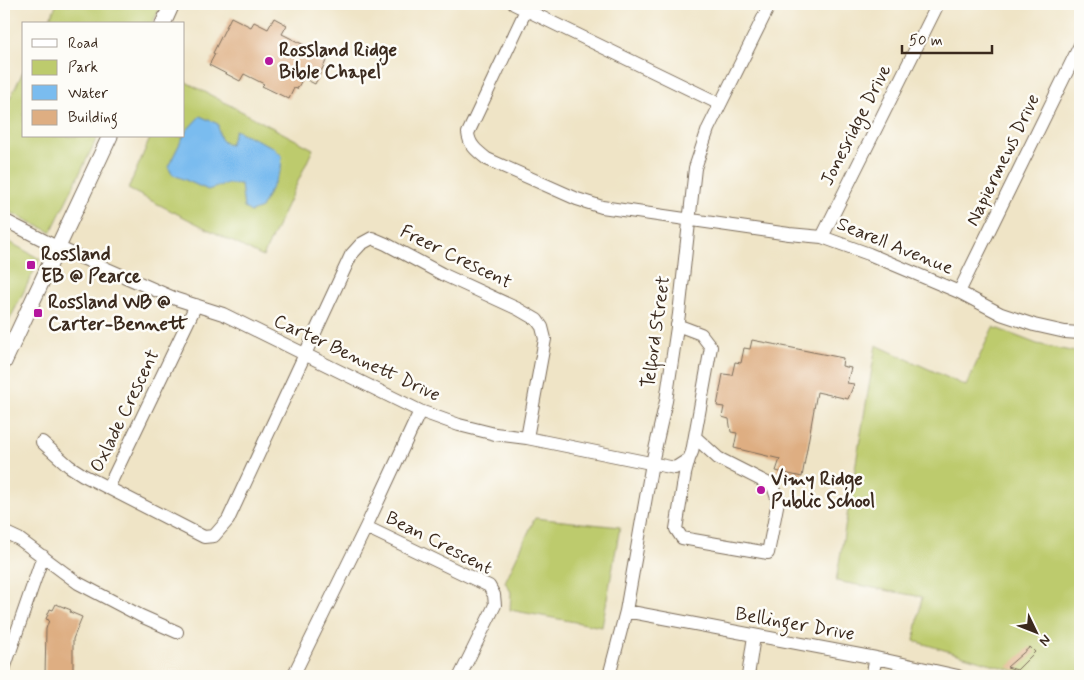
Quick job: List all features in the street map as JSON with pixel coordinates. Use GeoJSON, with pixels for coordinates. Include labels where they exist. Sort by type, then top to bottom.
{"type":"FeatureCollection","features":[{"type":"Feature","properties":{"kind":"main road"},"geometry":{"type":"LineString","coordinates":[[164,22],[172,4]]}},
{"type":"Feature","properties":{"kind":"main road"},"geometry":{"type":"LineString","coordinates":[[4,362],[109,138]]}},
{"type":"Feature","properties":{"kind":"street"},"geometry":{"type":"LineString","coordinates":[[514,4],[720,104]]}},
{"type":"Feature","properties":{"kind":"street","name":"Telford Street"},"geometry":{"type":"LineString","coordinates":[[609,676],[626,611],[652,463],[666,401],[689,219],[700,150],[708,129],[770,4]]}},
{"type":"Feature","properties":{"kind":"street","name":"Jonesridge Drive"},"geometry":{"type":"LineString","coordinates":[[822,237],[938,4]]}},
{"type":"Feature","properties":{"kind":"street","name":"Searell Avenue"},"geometry":{"type":"LineString","coordinates":[[526,10],[468,133],[469,140],[475,150],[487,159],[577,199],[602,207],[822,237],[869,254],[959,292],[1009,316],[1034,325],[1065,332],[1080,333]]}},
{"type":"Feature","properties":{"kind":"street","name":"Napiermews Drive"},"geometry":{"type":"LineString","coordinates":[[959,292],[1080,45]]}},
{"type":"Feature","properties":{"kind":"street","name":"Carter Bennett Drive"},"geometry":{"type":"LineString","coordinates":[[4,220],[57,247],[176,299],[223,314],[420,411],[459,425],[496,434],[527,438],[676,468],[689,459]]}},
{"type":"Feature","properties":{"kind":"street","name":"Freer Crescent"},"geometry":{"type":"LineString","coordinates":[[304,355],[351,255],[360,244],[372,238],[442,274],[518,308],[538,320],[545,339],[527,438]]}},
{"type":"Feature","properties":{"kind":"street","name":"Oxlade Crescent"},"geometry":{"type":"LineString","coordinates":[[196,304],[108,488],[204,537],[214,536],[228,520],[304,355]]}},
{"type":"Feature","properties":{"kind":"street"},"geometry":{"type":"LineString","coordinates":[[677,325],[701,334],[712,347],[695,437],[685,474],[676,529],[682,538],[768,553],[778,501],[773,486],[718,458],[695,437]]}},
{"type":"Feature","properties":{"kind":"street","name":"Bean Crescent"},"geometry":{"type":"LineString","coordinates":[[293,676],[420,411]]}},
{"type":"Feature","properties":{"kind":"street"},"geometry":{"type":"LineString","coordinates":[[42,442],[69,466],[108,488]]}},
{"type":"Feature","properties":{"kind":"street","name":"Bean Crescent"},"geometry":{"type":"LineString","coordinates":[[366,527],[488,586],[494,595],[495,605],[460,676]]}},
{"type":"Feature","properties":{"kind":"street"},"geometry":{"type":"LineString","coordinates":[[4,532],[43,556],[78,583],[141,616],[177,632]]}},
{"type":"Feature","properties":{"kind":"street"},"geometry":{"type":"LineString","coordinates":[[4,669],[43,556]]}},
{"type":"Feature","properties":{"kind":"street","name":"Bellinger Drive"},"geometry":{"type":"LineString","coordinates":[[626,611],[876,658],[958,676]]}},
{"type":"Feature","properties":{"kind":"street"},"geometry":{"type":"LineString","coordinates":[[748,676],[754,636]]}},
{"type":"Feature","properties":{"kind":"street"},"geometry":{"type":"LineString","coordinates":[[872,676],[876,658]]}},
{"type":"Feature","properties":{"kind":"green space"},"geometry":{"type":"Polygon","coordinates":[[[57,4],[162,4],[153,22],[48,22],[57,4]]]}},
{"type":"Feature","properties":{"kind":"green space"},"geometry":{"type":"Polygon","coordinates":[[[22,74],[22,138],[97,138],[51,232],[4,209],[4,110],[22,74]]]}},
{"type":"Feature","properties":{"kind":"green space"},"geometry":{"type":"Polygon","coordinates":[[[185,82],[313,149],[263,257],[128,189],[150,138],[185,138],[185,82]]]}},
{"type":"Feature","properties":{"kind":"green space"},"geometry":{"type":"Polygon","coordinates":[[[4,239],[40,259],[4,331],[4,239]]]}},
{"type":"Feature","properties":{"kind":"green space"},"geometry":{"type":"Polygon","coordinates":[[[993,327],[1037,344],[1080,353],[1080,676],[1031,676],[914,641],[922,597],[836,581],[876,345],[966,386],[993,327]]]}},
{"type":"Feature","properties":{"kind":"green space"},"geometry":{"type":"Polygon","coordinates":[[[535,518],[620,527],[602,627],[510,610],[511,592],[505,582],[535,518]]]}},
{"type":"Feature","properties":{"kind":"water"},"geometry":{"type":"Polygon","coordinates":[[[200,116],[218,124],[220,137],[226,144],[230,145],[235,130],[273,147],[282,156],[281,170],[261,208],[251,212],[244,208],[241,184],[225,184],[208,190],[172,174],[168,167],[182,138],[185,138],[186,131],[200,116]]]}},
{"type":"Feature","properties":{"kind":"building","name":"Rossland Ridge Bible Chapel"},"geometry":{"type":"Polygon","coordinates":[[[231,17],[251,27],[254,22],[268,29],[274,18],[287,25],[282,34],[328,57],[315,84],[303,78],[297,89],[294,88],[289,99],[262,86],[264,84],[244,74],[240,81],[209,65],[231,17]]]}},
{"type":"Feature","properties":{"kind":"building"},"geometry":{"type":"Polygon","coordinates":[[[752,340],[843,358],[842,366],[851,368],[847,383],[854,384],[848,399],[817,392],[802,477],[776,471],[780,459],[734,448],[737,433],[731,432],[729,419],[722,417],[724,407],[717,406],[723,374],[732,375],[735,362],[741,363],[744,348],[750,349],[752,340]]]}},
{"type":"Feature","properties":{"kind":"building"},"geometry":{"type":"Polygon","coordinates":[[[56,604],[82,617],[73,639],[73,676],[45,676],[46,629],[49,620],[46,619],[50,609],[53,610],[56,604]]]}},
{"type":"Feature","properties":{"kind":"building"},"geometry":{"type":"Polygon","coordinates":[[[1030,647],[1035,652],[1017,670],[1007,667],[1030,647]]]}},
{"type":"Feature","properties":{"kind":"place","name":"Rossland Ridge Bible Chapel"},"geometry":{"type":"Point","coordinates":[269,61]}},
{"type":"Feature","properties":{"kind":"place","name":"Rossland EB @ Pearce"},"geometry":{"type":"Point","coordinates":[31,265]}},
{"type":"Feature","properties":{"kind":"place","name":"Rossland WB @ Carter-Bennett"},"geometry":{"type":"Point","coordinates":[38,313]}},
{"type":"Feature","properties":{"kind":"place","name":"Vimy Ridge Public School"},"geometry":{"type":"Point","coordinates":[761,490]}}]}
